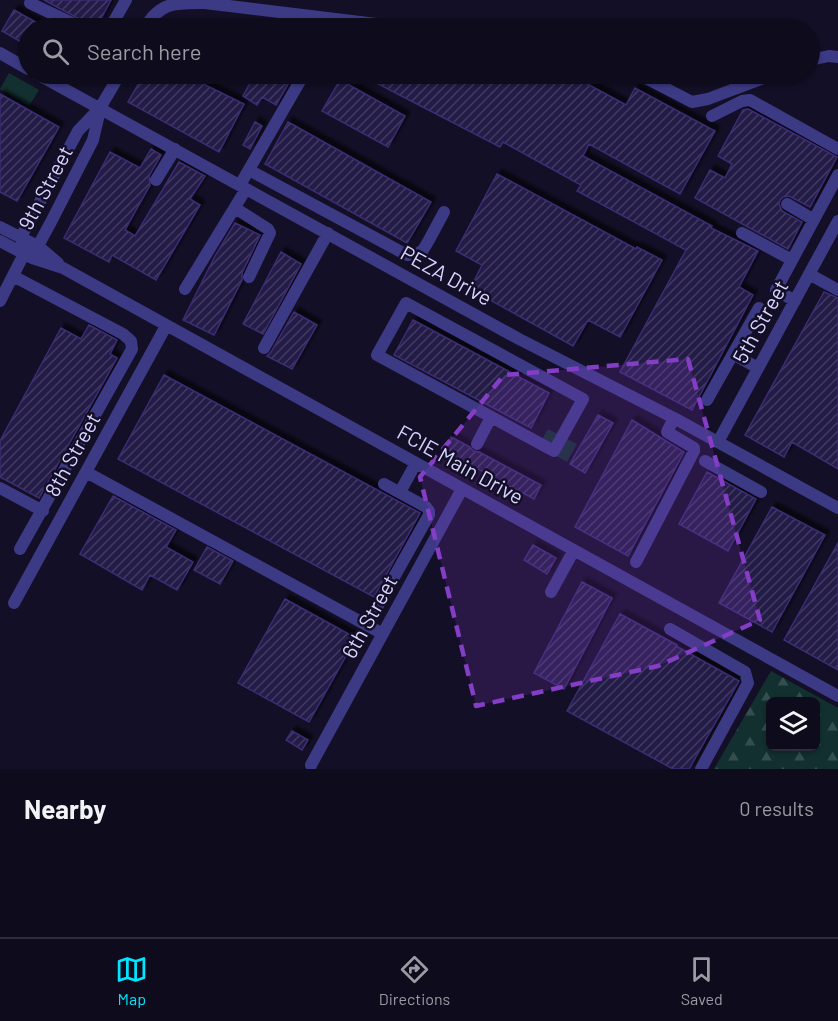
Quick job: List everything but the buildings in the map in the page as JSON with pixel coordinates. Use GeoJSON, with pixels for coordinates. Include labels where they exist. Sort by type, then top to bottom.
{"type":"FeatureCollection","features":[{"type":"Feature","properties":{"kind":"street"},"geometry":{"type":"LineString","coordinates":[[116,18],[126,0]]}},
{"type":"Feature","properties":{"kind":"street"},"geometry":{"type":"LineString","coordinates":[[30,3],[61,18]]}},
{"type":"Feature","properties":{"kind":"street"},"geometry":{"type":"LineString","coordinates":[[152,18],[167,5],[177,3],[205,3],[327,18]]}},
{"type":"Feature","properties":{"kind":"street"},"geometry":{"type":"LineString","coordinates":[[0,53],[18,63]]}},
{"type":"Feature","properties":{"kind":"street"},"geometry":{"type":"LineString","coordinates":[[820,58],[838,57]]}},
{"type":"Feature","properties":{"kind":"street","name":"PEZA Drive"},"geometry":{"type":"LineString","coordinates":[[56,84],[502,329],[674,418],[838,508]]}},
{"type":"Feature","properties":{"kind":"street","name":"9th Street"},"geometry":{"type":"LineString","coordinates":[[100,108],[93,140],[38,246],[24,254],[21,237],[78,131],[100,108],[114,84]]}},
{"type":"Feature","properties":{"kind":"street"},"geometry":{"type":"LineString","coordinates":[[185,289],[235,208],[249,170],[298,84]]}},
{"type":"Feature","properties":{"kind":"street"},"geometry":{"type":"LineString","coordinates":[[657,84],[692,102],[708,99],[748,84]]}},
{"type":"Feature","properties":{"kind":"street"},"geometry":{"type":"LineString","coordinates":[[712,116],[742,101],[750,100],[838,149]]}},
{"type":"Feature","properties":{"kind":"street"},"geometry":{"type":"LineString","coordinates":[[156,180],[175,149]]}},
{"type":"Feature","properties":{"kind":"street"},"geometry":{"type":"LineString","coordinates":[[249,170],[407,255],[416,255],[423,250],[444,212]]}},
{"type":"Feature","properties":{"kind":"street"},"geometry":{"type":"LineString","coordinates":[[795,301],[776,290],[838,175]]}},
{"type":"Feature","properties":{"kind":"street"},"geometry":{"type":"LineString","coordinates":[[788,204],[814,219]]}},
{"type":"Feature","properties":{"kind":"street"},"geometry":{"type":"LineString","coordinates":[[235,208],[268,229],[270,233],[249,277]]}},
{"type":"Feature","properties":{"kind":"street","name":"5th Street"},"geometry":{"type":"LineString","coordinates":[[718,442],[838,221]]}},
{"type":"Feature","properties":{"kind":"street","name":"FCIE Main Drive"},"geometry":{"type":"LineString","coordinates":[[0,227],[38,246],[63,268]]}},
{"type":"Feature","properties":{"kind":"street"},"geometry":{"type":"LineString","coordinates":[[264,348],[328,233]]}},
{"type":"Feature","properties":{"kind":"street"},"geometry":{"type":"LineString","coordinates":[[742,233],[792,260]]}},
{"type":"Feature","properties":{"kind":"street","name":"FCIE Main Drive"},"geometry":{"type":"LineString","coordinates":[[0,241],[24,254],[63,268],[838,696]]}},
{"type":"Feature","properties":{"kind":"street"},"geometry":{"type":"LineString","coordinates":[[0,301],[24,254]]}},
{"type":"Feature","properties":{"kind":"street"},"geometry":{"type":"LineString","coordinates":[[809,274],[838,290]]}},
{"type":"Feature","properties":{"kind":"street"},"geometry":{"type":"LineString","coordinates":[[12,276],[123,334],[131,341],[132,349],[20,549]]}},
{"type":"Feature","properties":{"kind":"street"},"geometry":{"type":"LineString","coordinates":[[406,303],[491,350],[582,399],[554,451],[377,355],[406,303]]}},
{"type":"Feature","properties":{"kind":"street"},"geometry":{"type":"LineString","coordinates":[[707,400],[759,308]]}},
{"type":"Feature","properties":{"kind":"street","name":"8th Street"},"geometry":{"type":"LineString","coordinates":[[14,603],[166,326]]}},
{"type":"Feature","properties":{"kind":"street"},"geometry":{"type":"LineString","coordinates":[[491,350],[502,329]]}},
{"type":"Feature","properties":{"kind":"street"},"geometry":{"type":"LineString","coordinates":[[733,354],[758,368]]}},
{"type":"Feature","properties":{"kind":"street"},"geometry":{"type":"LineString","coordinates":[[477,444],[491,417]]}},
{"type":"Feature","properties":{"kind":"street"},"geometry":{"type":"LineString","coordinates":[[636,562],[694,452],[693,448],[667,432],[674,418]]}},
{"type":"Feature","properties":{"kind":"street"},"geometry":{"type":"LineString","coordinates":[[718,468],[729,448]]}},
{"type":"Feature","properties":{"kind":"street"},"geometry":{"type":"LineString","coordinates":[[705,461],[761,492]]}},
{"type":"Feature","properties":{"kind":"street"},"geometry":{"type":"LineString","coordinates":[[400,492],[416,463]]}},
{"type":"Feature","properties":{"kind":"street"},"geometry":{"type":"LineString","coordinates":[[86,472],[383,634]]}},
{"type":"Feature","properties":{"kind":"street"},"geometry":{"type":"LineString","coordinates":[[367,625],[429,515],[426,507],[384,483]]}},
{"type":"Feature","properties":{"kind":"street"},"geometry":{"type":"LineString","coordinates":[[0,488],[43,511]]}},
{"type":"Feature","properties":{"kind":"street","name":"6th Street"},"geometry":{"type":"LineString","coordinates":[[311,765],[462,489]]}},
{"type":"Feature","properties":{"kind":"street"},"geometry":{"type":"LineString","coordinates":[[551,592],[574,550]]}},
{"type":"Feature","properties":{"kind":"street"},"geometry":{"type":"LineString","coordinates":[[692,642],[703,621]]}},
{"type":"Feature","properties":{"kind":"street"},"geometry":{"type":"LineString","coordinates":[[670,629],[745,672],[748,679],[748,683],[701,769]]}},
{"type":"Feature","properties":{"kind":"highlighted area"},"geometry":{"type":"Polygon","coordinates":[[[688,359],[760,620],[658,666],[476,706],[420,477],[504,375],[688,359]]]}},
{"type":"Feature","properties":{"kind":"green space"},"geometry":{"type":"Polygon","coordinates":[[[9,73],[18,78],[18,84],[28,84],[39,90],[29,106],[0,89],[9,73]]]}},
{"type":"Feature","properties":{"kind":"green space"},"geometry":{"type":"Polygon","coordinates":[[[548,429],[577,444],[567,462],[538,446],[548,429]]]}},
{"type":"Feature","properties":{"kind":"green space"},"geometry":{"type":"Polygon","coordinates":[[[771,671],[818,697],[766,697],[766,751],[820,751],[820,698],[838,708],[838,769],[714,769],[771,671]]]}}]}
